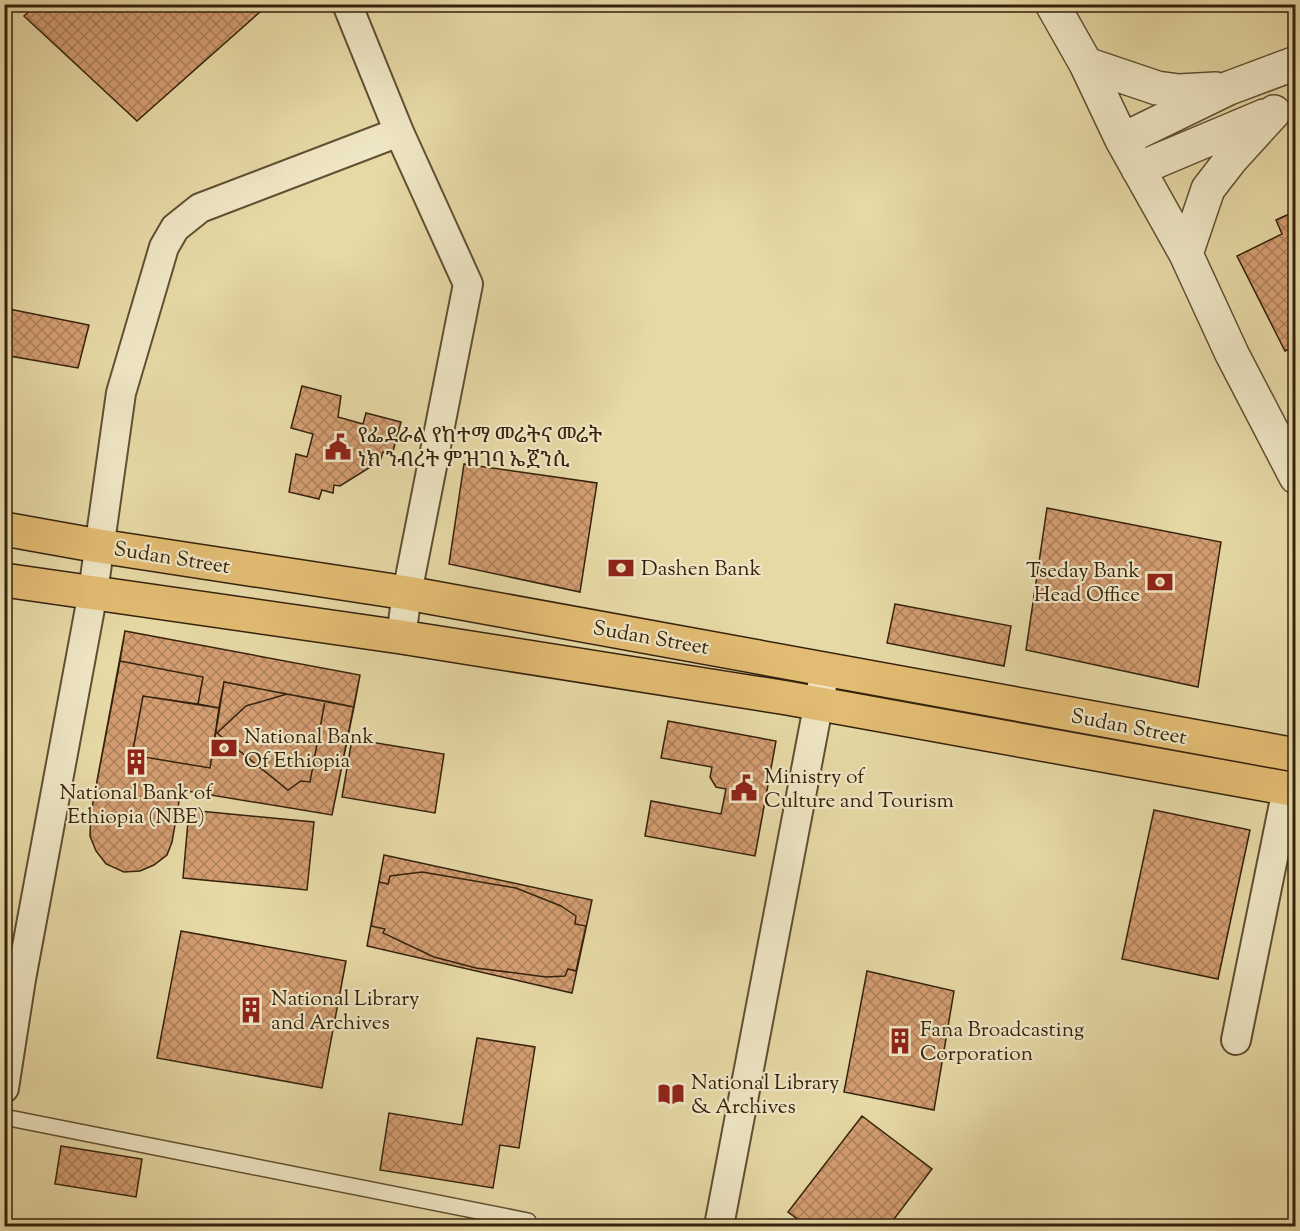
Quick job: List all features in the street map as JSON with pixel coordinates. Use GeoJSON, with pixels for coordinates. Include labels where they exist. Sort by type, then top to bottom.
{"type":"FeatureCollection","features":[{"type":"Feature","properties":{"kind":"main road","name":"Sudan Street"},"geometry":{"type":"LineString","coordinates":[[4,529],[99,546],[407,593],[1296,755]]}},
{"type":"Feature","properties":{"kind":"main road","name":"Sudan Street"},"geometry":{"type":"LineString","coordinates":[[4,580],[401,637],[787,698],[1291,789]]}},
{"type":"Feature","properties":{"kind":"street"},"geometry":{"type":"LineString","coordinates":[[347,4],[399,132],[468,284],[407,593],[401,637]]}},
{"type":"Feature","properties":{"kind":"street"},"geometry":{"type":"LineString","coordinates":[[1052,4],[1086,64],[1122,140],[1186,254],[1232,354],[1296,477]]}},
{"type":"Feature","properties":{"kind":"street"},"geometry":{"type":"LineString","coordinates":[[1122,140],[1229,88],[1296,63]]}},
{"type":"Feature","properties":{"kind":"street"},"geometry":{"type":"LineString","coordinates":[[1086,64],[1131,80],[1179,91],[1229,88]]}},
{"type":"Feature","properties":{"kind":"street"},"geometry":{"type":"LineString","coordinates":[[1138,169],[1285,108]]}},
{"type":"Feature","properties":{"kind":"street"},"geometry":{"type":"LineString","coordinates":[[1186,254],[1208,189],[1232,158],[1285,108]]}},
{"type":"Feature","properties":{"kind":"street"},"geometry":{"type":"LineString","coordinates":[[4,1088],[13,977],[93,592],[121,393],[164,247],[175,228],[200,208],[399,132]]}},
{"type":"Feature","properties":{"kind":"street"},"geometry":{"type":"LineString","coordinates":[[719,1227],[825,670]]}},
{"type":"Feature","properties":{"kind":"street"},"geometry":{"type":"LineString","coordinates":[[1236,1040],[1291,789]]}},
{"type":"Feature","properties":{"kind":"lane"},"geometry":{"type":"LineString","coordinates":[[4,1117],[528,1221]]}},
{"type":"Feature","properties":{"kind":"building"},"geometry":{"type":"Polygon","coordinates":[[[37,4],[269,4],[137,121],[24,16],[37,4]]]}},
{"type":"Feature","properties":{"kind":"building"},"geometry":{"type":"Polygon","coordinates":[[[1296,211],[1296,346],[1285,351],[1237,256],[1282,234],[1276,220],[1296,211]]]}},
{"type":"Feature","properties":{"kind":"building"},"geometry":{"type":"Polygon","coordinates":[[[4,308],[89,325],[78,368],[4,355],[4,308]]]}},
{"type":"Feature","properties":{"kind":"building"},"geometry":{"type":"Polygon","coordinates":[[[302,386],[341,396],[338,417],[363,424],[366,413],[401,422],[392,455],[383,452],[380,461],[374,458],[372,466],[340,486],[334,485],[333,493],[322,490],[319,499],[289,492],[296,454],[307,457],[313,434],[291,428],[302,386]]]}},
{"type":"Feature","properties":{"kind":"building"},"geometry":{"type":"Polygon","coordinates":[[[464,464],[597,483],[580,592],[449,564],[464,464]]]}},
{"type":"Feature","properties":{"kind":"building"},"geometry":{"type":"Polygon","coordinates":[[[1047,508],[1221,542],[1198,687],[1026,650],[1047,508]]]}},
{"type":"Feature","properties":{"kind":"building"},"geometry":{"type":"Polygon","coordinates":[[[895,604],[1011,626],[1004,666],[887,643],[895,604]]]}},
{"type":"Feature","properties":{"kind":"building","name":"National Bank Of Ethiopia"},"geometry":{"type":"Polygon","coordinates":[[[125,631],[360,675],[332,815],[181,790],[172,842],[167,855],[154,865],[140,871],[124,872],[106,864],[96,851],[90,836],[91,813],[125,631]]]}},
{"type":"Feature","properties":{"kind":"building"},"geometry":{"type":"Polygon","coordinates":[[[125,631],[360,675],[354,707],[224,682],[219,708],[198,704],[203,677],[120,661],[125,631]]]}},
{"type":"Feature","properties":{"kind":"building","name":"National Bank of Ethiopia (NBE)"},"geometry":{"type":"Polygon","coordinates":[[[120,661],[203,677],[198,704],[143,696],[132,755],[210,768],[224,682],[287,694],[246,706],[217,733],[288,790],[301,781],[310,782],[325,701],[354,707],[332,815],[181,790],[172,842],[167,855],[154,865],[140,871],[124,872],[106,864],[96,851],[90,836],[91,813],[120,661]]]}},
{"type":"Feature","properties":{"kind":"building"},"geometry":{"type":"Polygon","coordinates":[[[287,694],[325,701],[310,782],[301,781],[288,790],[217,733],[246,706],[287,694]]]}},
{"type":"Feature","properties":{"kind":"building"},"geometry":{"type":"Polygon","coordinates":[[[143,696],[219,708],[210,768],[132,755],[143,696]]]}},
{"type":"Feature","properties":{"kind":"building","name":"Ministry of Culture and Tourism"},"geometry":{"type":"Polygon","coordinates":[[[668,721],[776,741],[755,856],[645,836],[651,801],[721,814],[726,789],[716,787],[710,777],[712,767],[661,758],[668,721]]]}},
{"type":"Feature","properties":{"kind":"building"},"geometry":{"type":"Polygon","coordinates":[[[352,739],[444,754],[435,813],[342,797],[352,739]]]}},
{"type":"Feature","properties":{"kind":"building"},"geometry":{"type":"Polygon","coordinates":[[[189,810],[314,822],[307,890],[183,878],[189,810]]]}},
{"type":"Feature","properties":{"kind":"building"},"geometry":{"type":"Polygon","coordinates":[[[1154,810],[1250,830],[1218,979],[1122,959],[1154,810]]]}},
{"type":"Feature","properties":{"kind":"building"},"geometry":{"type":"Polygon","coordinates":[[[384,855],[592,900],[572,993],[367,946],[384,855]]]}},
{"type":"Feature","properties":{"kind":"building"},"geometry":{"type":"Polygon","coordinates":[[[422,872],[516,888],[561,906],[576,916],[575,924],[586,926],[576,971],[568,969],[565,976],[546,977],[476,968],[434,957],[383,933],[385,929],[371,926],[379,882],[388,884],[390,876],[422,872]]]}},
{"type":"Feature","properties":{"kind":"building","name":"National Library and Archives"},"geometry":{"type":"Polygon","coordinates":[[[181,931],[346,961],[322,1088],[157,1058],[181,931]]]}},
{"type":"Feature","properties":{"kind":"building","name":"Fana Broadcasting Corporation"},"geometry":{"type":"Polygon","coordinates":[[[867,971],[954,991],[934,1110],[844,1092],[867,971]]]}},
{"type":"Feature","properties":{"kind":"building"},"geometry":{"type":"Polygon","coordinates":[[[477,1038],[535,1047],[519,1148],[500,1145],[493,1188],[380,1170],[389,1113],[462,1125],[477,1038]]]}},
{"type":"Feature","properties":{"kind":"building"},"geometry":{"type":"Polygon","coordinates":[[[862,1116],[932,1169],[891,1223],[896,1226],[807,1226],[788,1212],[862,1116]]]}},
{"type":"Feature","properties":{"kind":"building"},"geometry":{"type":"Polygon","coordinates":[[[61,1146],[142,1159],[136,1197],[55,1184],[61,1146]]]}},
{"type":"Feature","properties":{"kind":"place","name":"የፌደራል የከተማ መሬትና መሬት ነክ ንብረት ምዝገባ ኤጀንሲ"},"geometry":{"type":"Point","coordinates":[338,447]}},
{"type":"Feature","properties":{"kind":"place","name":"Dashen Bank"},"geometry":{"type":"Point","coordinates":[621,568]}},
{"type":"Feature","properties":{"kind":"place","name":"Tseday Bank Head Office"},"geometry":{"type":"Point","coordinates":[1160,582]}},
{"type":"Feature","properties":{"kind":"place","name":"National Bank Of Ethiopia"},"geometry":{"type":"Point","coordinates":[224,748]}},
{"type":"Feature","properties":{"kind":"place","name":"National Bank of Ethiopia (NBE)"},"geometry":{"type":"Point","coordinates":[136,762]}},
{"type":"Feature","properties":{"kind":"place","name":"Ministry of Culture and Tourism"},"geometry":{"type":"Point","coordinates":[744,788]}},
{"type":"Feature","properties":{"kind":"place","name":"National Library and Archives"},"geometry":{"type":"Point","coordinates":[251,1010]}},
{"type":"Feature","properties":{"kind":"place","name":"Fana Broadcasting Corporation"},"geometry":{"type":"Point","coordinates":[900,1041]}},
{"type":"Feature","properties":{"kind":"place","name":"National Library & Archives"},"geometry":{"type":"Point","coordinates":[671,1094]}}]}
